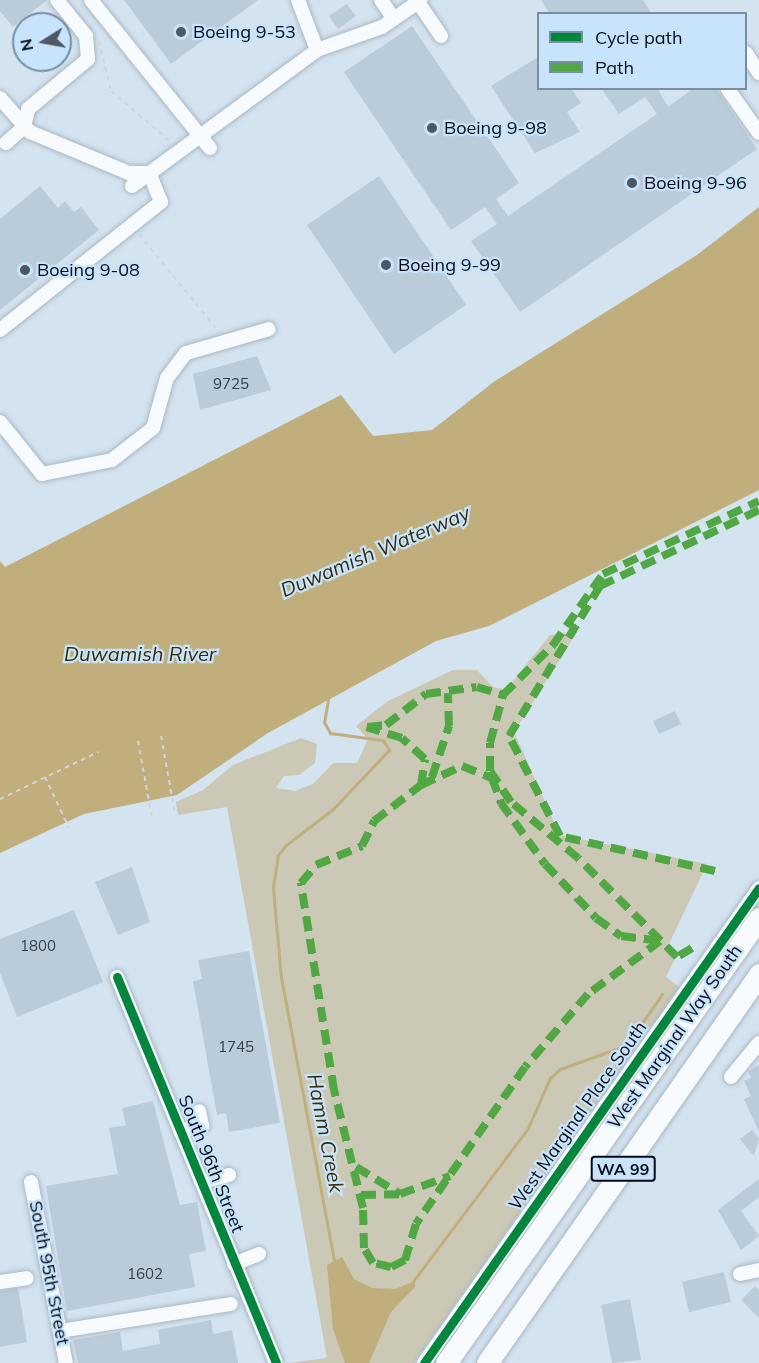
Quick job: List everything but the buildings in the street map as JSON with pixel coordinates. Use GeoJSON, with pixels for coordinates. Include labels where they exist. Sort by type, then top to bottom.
{"type":"FeatureCollection","features":[{"type":"Feature","properties":{"kind":"highway","name":"West Marginal Way South"},"geometry":{"type":"LineString","coordinates":[[446,1363],[759,918]]}},
{"type":"Feature","properties":{"kind":"highway","name":"West Marginal Way South"},"geometry":{"type":"LineString","coordinates":[[487,1363],[759,974]]}},
{"type":"Feature","properties":{"kind":"street"},"geometry":{"type":"LineString","coordinates":[[6,143],[24,127],[28,109],[84,65],[90,51],[86,36],[57,0]]}},
{"type":"Feature","properties":{"kind":"street"},"geometry":{"type":"LineString","coordinates":[[91,0],[163,93],[210,148]]}},
{"type":"Feature","properties":{"kind":"street"},"geometry":{"type":"LineString","coordinates":[[298,0],[317,50]]}},
{"type":"Feature","properties":{"kind":"street"},"geometry":{"type":"LineString","coordinates":[[381,0],[394,19]]}},
{"type":"Feature","properties":{"kind":"street"},"geometry":{"type":"LineString","coordinates":[[132,186],[317,50],[362,36],[394,19],[419,1],[441,36]]}},
{"type":"Feature","properties":{"kind":"street"},"geometry":{"type":"LineString","coordinates":[[747,54],[759,73]]}},
{"type":"Feature","properties":{"kind":"street"},"geometry":{"type":"LineString","coordinates":[[728,90],[759,133]]}},
{"type":"Feature","properties":{"kind":"street"},"geometry":{"type":"LineString","coordinates":[[0,98],[24,127],[129,173],[149,173]]}},
{"type":"Feature","properties":{"kind":"street"},"geometry":{"type":"LineString","coordinates":[[0,330],[161,202],[149,173]]}},
{"type":"Feature","properties":{"kind":"street"},"geometry":{"type":"LineString","coordinates":[[0,422],[42,474],[112,460],[153,428],[167,378],[186,353],[269,329]]}},
{"type":"Feature","properties":{"kind":"street","name":"West Marginal Place South"},"geometry":{"type":"LineString","coordinates":[[424,1363],[759,888]]}},
{"type":"Feature","properties":{"kind":"street","name":"South 96th Street"},"geometry":{"type":"LineString","coordinates":[[117,977],[117,994],[136,1041],[180,1131],[276,1363]]}},
{"type":"Feature","properties":{"kind":"street"},"geometry":{"type":"LineString","coordinates":[[730,1077],[759,1043]]}},
{"type":"Feature","properties":{"kind":"street"},"geometry":{"type":"LineString","coordinates":[[180,1131],[202,1126],[199,1111]]}},
{"type":"Feature","properties":{"kind":"street"},"geometry":{"type":"LineString","coordinates":[[201,1182],[229,1175]]}},
{"type":"Feature","properties":{"kind":"street","name":"South 95th Street"},"geometry":{"type":"LineString","coordinates":[[31,1182],[66,1363]]}},
{"type":"Feature","properties":{"kind":"street"},"geometry":{"type":"LineString","coordinates":[[234,1264],[259,1254]]}},
{"type":"Feature","properties":{"kind":"street"},"geometry":{"type":"LineString","coordinates":[[740,1274],[759,1270]]}},
{"type":"Feature","properties":{"kind":"street"},"geometry":{"type":"LineString","coordinates":[[0,1282],[27,1278]]}},
{"type":"Feature","properties":{"kind":"street"},"geometry":{"type":"LineString","coordinates":[[60,1331],[231,1304]]}},
{"type":"Feature","properties":{"kind":"path"},"geometry":{"type":"LineString","coordinates":[[96,33],[111,91],[174,145]]}},
{"type":"Feature","properties":{"kind":"path"},"geometry":{"type":"LineString","coordinates":[[131,225],[226,342]]}},
{"type":"Feature","properties":{"kind":"path"},"geometry":{"type":"LineString","coordinates":[[161,736],[174,814]]}},
{"type":"Feature","properties":{"kind":"path"},"geometry":{"type":"LineString","coordinates":[[138,741],[152,818]]}},
{"type":"Feature","properties":{"kind":"path"},"geometry":{"type":"LineString","coordinates":[[0,799],[98,752]]}},
{"type":"Feature","properties":{"kind":"path"},"geometry":{"type":"LineString","coordinates":[[45,777],[69,828]]}},
{"type":"Feature","properties":{"kind":"shaded area"},"geometry":{"type":"Polygon","coordinates":[[[577,632],[514,732],[560,835],[707,864],[668,946],[678,953],[666,977],[679,987],[414,1363],[288,1363],[327,1358],[227,807],[178,815],[176,802],[203,790],[233,765],[301,738],[317,744],[315,763],[299,775],[284,776],[276,788],[295,791],[313,784],[333,763],[357,763],[368,739],[356,726],[388,701],[453,670],[477,670],[493,687],[506,690],[550,635],[577,632]]]}},
{"type":"Feature","properties":{"kind":"water","name":"Duwamish River"},"geometry":{"type":"Polygon","coordinates":[[[759,207],[759,490],[489,626],[436,641],[268,733],[177,795],[84,814],[0,853],[0,561],[5,567],[341,395],[373,436],[432,430],[495,381],[697,255],[759,207]]]}},
{"type":"Feature","properties":{"kind":"water"},"geometry":{"type":"Polygon","coordinates":[[[342,1257],[354,1279],[372,1288],[395,1289],[415,1281],[415,1287],[391,1312],[369,1363],[345,1363],[333,1329],[327,1265],[342,1257]]]}},
{"type":"Feature","properties":{"kind":"waterway","name":"Hamm Creek"},"geometry":{"type":"LineString","coordinates":[[328,700],[324,722],[330,733],[383,740],[389,750],[333,809],[286,845],[278,855],[273,888],[281,977],[334,1260]]}},
{"type":"Feature","properties":{"kind":"waterway","name":"Hamm Creek"},"geometry":{"type":"LineString","coordinates":[[411,1284],[528,1128],[550,1078],[560,1069],[627,1045],[662,994]]}},
{"type":"Feature","properties":{"kind":"marked path"},"geometry":{"type":"LineString","coordinates":[[692,948],[677,957],[578,858],[511,802],[490,771],[490,743],[503,695],[553,645],[603,574],[759,501]]}},
{"type":"Feature","properties":{"kind":"marked path"},"geometry":{"type":"LineString","coordinates":[[715,871],[560,836],[509,736],[600,586],[759,510]]}},
{"type":"Feature","properties":{"kind":"marked path"},"geometry":{"type":"LineString","coordinates":[[421,785],[425,759],[402,738],[367,727],[386,725],[426,694],[477,687],[503,695]]}},
{"type":"Feature","properties":{"kind":"marked path"},"geometry":{"type":"LineString","coordinates":[[432,777],[449,726],[448,693]]}},
{"type":"Feature","properties":{"kind":"marked path"},"geometry":{"type":"LineString","coordinates":[[462,766],[492,778],[501,803],[545,864],[596,918],[621,936],[660,941],[588,994],[525,1067],[416,1224],[405,1260],[391,1267],[373,1263],[364,1248],[363,1208],[334,1090],[301,883],[316,865],[362,846],[374,821],[421,785],[462,766]]}},
{"type":"Feature","properties":{"kind":"marked path"},"geometry":{"type":"LineString","coordinates":[[356,1167],[400,1194]]}},
{"type":"Feature","properties":{"kind":"marked path"},"geometry":{"type":"LineString","coordinates":[[361,1195],[400,1194],[450,1176]]}},
{"type":"Feature","properties":{"kind":"cycle path"},"geometry":{"type":"LineString","coordinates":[[424,1363],[759,888]]}},
{"type":"Feature","properties":{"kind":"cycle path"},"geometry":{"type":"LineString","coordinates":[[117,977],[276,1363]]}},
{"type":"Feature","properties":{"kind":"place","name":"Boeing 9-53"},"geometry":{"type":"Point","coordinates":[181,32]}},
{"type":"Feature","properties":{"kind":"place","name":"Boeing 9-98"},"geometry":{"type":"Point","coordinates":[432,128]}},
{"type":"Feature","properties":{"kind":"place","name":"Boeing 9-96"},"geometry":{"type":"Point","coordinates":[632,183]}},
{"type":"Feature","properties":{"kind":"place","name":"Boeing 9-99"},"geometry":{"type":"Point","coordinates":[386,265]}},
{"type":"Feature","properties":{"kind":"place","name":"Boeing 9-08"},"geometry":{"type":"Point","coordinates":[25,270]}},
{"type":"Feature","properties":{"kind":"water label","name":"Duwamish Waterway"},"geometry":{"type":"Point","coordinates":[375,551]}}]}
